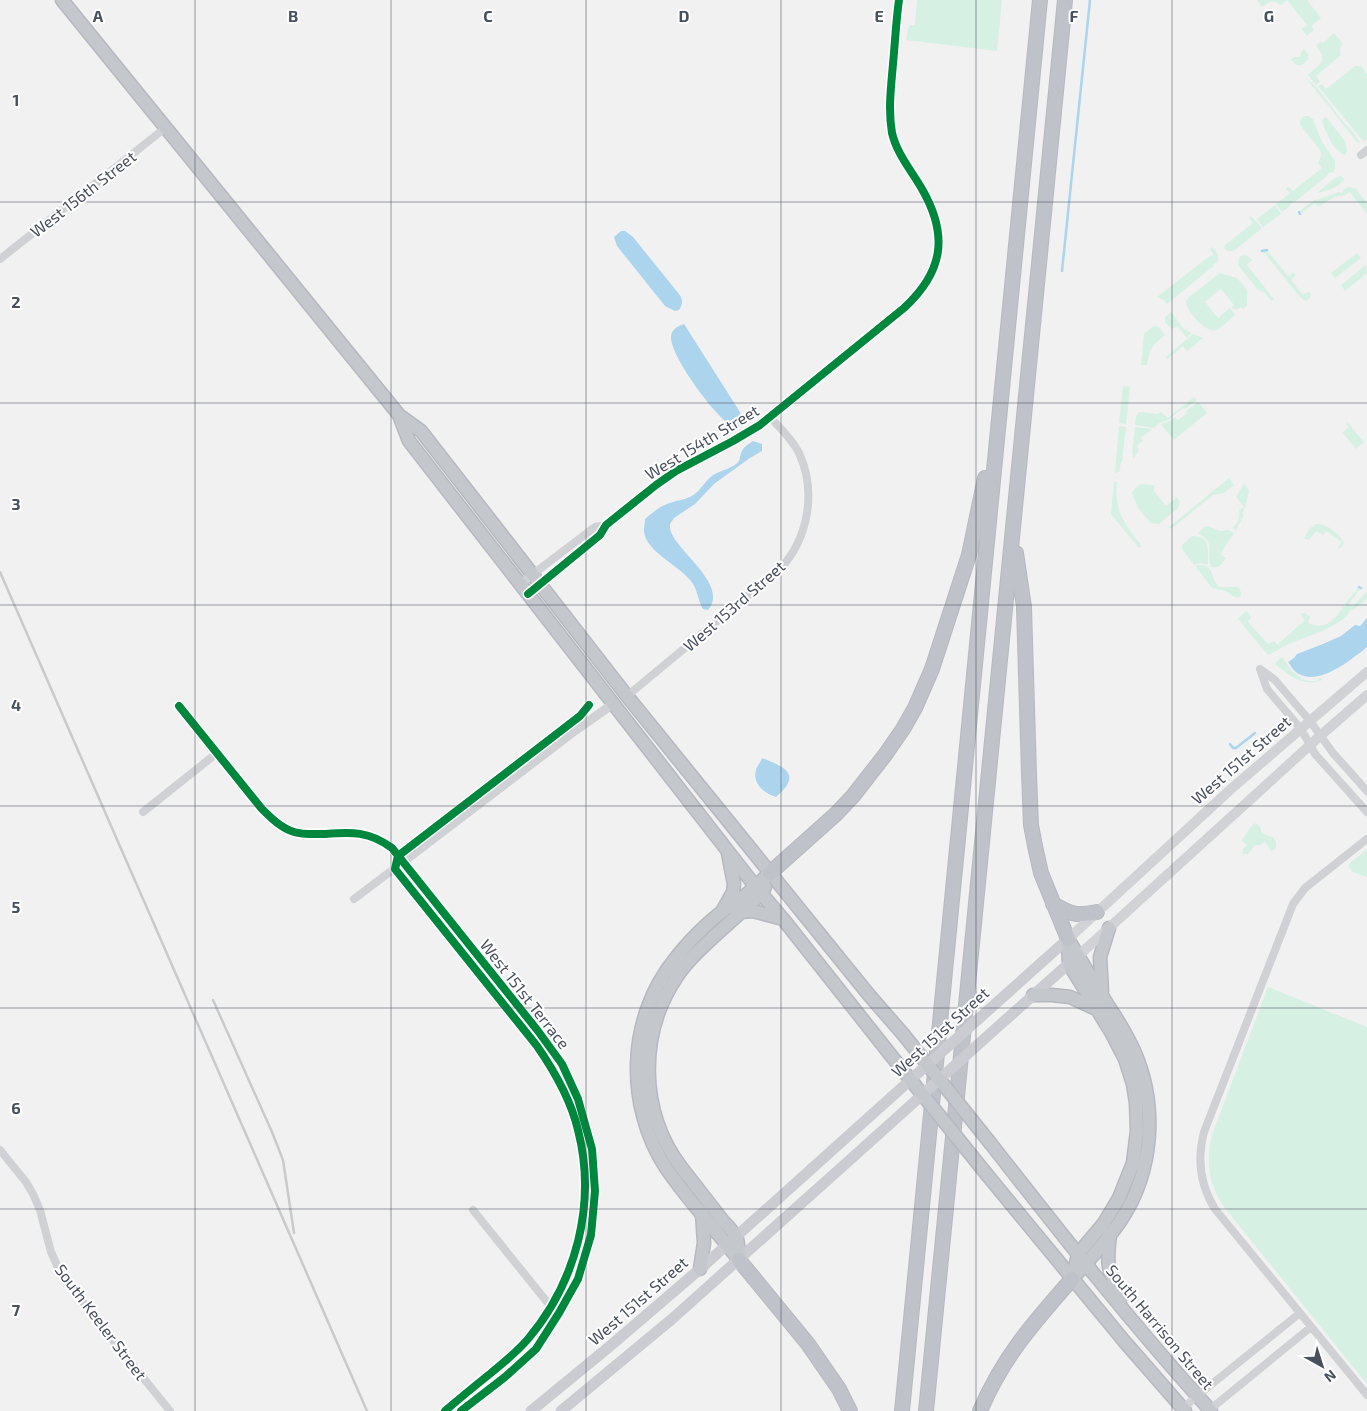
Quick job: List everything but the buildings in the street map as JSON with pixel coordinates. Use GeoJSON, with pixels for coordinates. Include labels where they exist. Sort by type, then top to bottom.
{"type":"FeatureCollection","features":[{"type":"Feature","properties":{"kind":"highway"},"geometry":{"type":"LineString","coordinates":[[62,0],[399,415],[409,441],[613,704],[896,1063],[1072,1279],[1183,1410]]}},
{"type":"Feature","properties":{"kind":"highway"},"geometry":{"type":"LineString","coordinates":[[902,1411],[1040,0]]}},
{"type":"Feature","properties":{"kind":"highway"},"geometry":{"type":"LineString","coordinates":[[926,1411],[1065,0]]}},
{"type":"Feature","properties":{"kind":"highway","name":"South Harrison Street"},"geometry":{"type":"LineString","coordinates":[[399,415],[422,431],[627,696],[869,995],[903,1034],[1082,1259],[1209,1411]]}},
{"type":"Feature","properties":{"kind":"highway"},"geometry":{"type":"LineString","coordinates":[[850,1411],[817,1358],[740,1260],[732,1241],[668,1146],[655,1116],[651,1098],[648,1071],[651,1039],[654,1025],[668,992],[688,962],[741,912],[770,873],[836,814],[853,796],[903,729],[924,688],[937,655],[968,555],[999,417]]}},
{"type":"Feature","properties":{"kind":"highway"},"geometry":{"type":"LineString","coordinates":[[980,1411],[1004,1363],[1035,1321],[1072,1279],[1119,1198],[1133,1163],[1138,1130],[1133,1084],[1125,1059],[1096,1008],[1074,960],[1068,939],[1041,873],[1031,825],[1024,607],[1013,530]]}},
{"type":"Feature","properties":{"kind":"highway"},"geometry":{"type":"LineString","coordinates":[[722,912],[733,892],[734,884],[728,850]]}},
{"type":"Feature","properties":{"kind":"highway"},"geometry":{"type":"LineString","coordinates":[[732,1241],[702,1213],[666,1167],[652,1142],[642,1115],[637,1088],[636,1062],[643,1020],[659,982],[674,960],[722,912],[759,890]]}},
{"type":"Feature","properties":{"kind":"highway"},"geometry":{"type":"LineString","coordinates":[[1054,904],[1072,914],[1097,912]]}},
{"type":"Feature","properties":{"kind":"highway"},"geometry":{"type":"LineString","coordinates":[[741,912],[753,911],[784,919]]}},
{"type":"Feature","properties":{"kind":"highway"},"geometry":{"type":"LineString","coordinates":[[1103,996],[1100,957],[1109,928]]}},
{"type":"Feature","properties":{"kind":"highway"},"geometry":{"type":"LineString","coordinates":[[1074,960],[1103,996],[1127,1035],[1142,1073],[1147,1092],[1149,1116],[1145,1162],[1131,1202],[1121,1220],[1110,1234],[1082,1259]]}},
{"type":"Feature","properties":{"kind":"highway"},"geometry":{"type":"LineString","coordinates":[[1033,995],[1070,997],[1096,1008]]}},
{"type":"Feature","properties":{"kind":"highway"},"geometry":{"type":"LineString","coordinates":[[700,1269],[704,1243],[702,1213]]}},
{"type":"Feature","properties":{"kind":"highway"},"geometry":{"type":"LineString","coordinates":[[1110,1234],[1108,1264],[1112,1277],[1122,1296],[1119,1304]]}},
{"type":"Feature","properties":{"kind":"main road","name":"West 151st Street"},"geometry":{"type":"LineString","coordinates":[[531,1411],[609,1347],[732,1241],[1068,939],[1231,789],[1367,672]]}},
{"type":"Feature","properties":{"kind":"main road","name":"West 151st Street"},"geometry":{"type":"LineString","coordinates":[[561,1411],[648,1340],[740,1260],[1367,695]]}},
{"type":"Feature","properties":{"kind":"street","name":"West 154th Street"},"geometry":{"type":"LineString","coordinates":[[528,594],[600,535],[606,525],[656,485],[760,425],[904,308],[921,292],[933,271],[939,242],[936,220],[932,209],[898,150],[890,119],[890,90],[899,0]]}},
{"type":"Feature","properties":{"kind":"street","name":"West 156th Street"},"geometry":{"type":"LineString","coordinates":[[0,259],[165,128]]}},
{"type":"Feature","properties":{"kind":"street","name":"West 153rd Street"},"geometry":{"type":"LineString","coordinates":[[627,696],[780,569],[798,544],[804,531],[808,502],[804,466],[799,452],[770,417]]}},
{"type":"Feature","properties":{"kind":"street","name":"West 154th Street"},"geometry":{"type":"LineString","coordinates":[[520,584],[595,527],[606,525]]}},
{"type":"Feature","properties":{"kind":"street"},"geometry":{"type":"LineString","coordinates":[[1367,791],[1348,771],[1310,721],[1275,680],[1260,669],[1267,688],[1301,729],[1322,762],[1367,812]]}},
{"type":"Feature","properties":{"kind":"street"},"geometry":{"type":"LineString","coordinates":[[354,899],[613,704]]}},
{"type":"Feature","properties":{"kind":"street"},"geometry":{"type":"LineString","coordinates":[[179,706],[262,809],[277,823],[294,832],[314,835],[348,832],[364,833],[387,844],[403,862]]}},
{"type":"Feature","properties":{"kind":"street"},"geometry":{"type":"LineString","coordinates":[[143,812],[217,752]]}},
{"type":"Feature","properties":{"kind":"street"},"geometry":{"type":"LineString","coordinates":[[1367,839],[1305,888],[1293,904],[1201,1144],[1200,1164],[1204,1186],[1211,1202],[1367,1395]]}},
{"type":"Feature","properties":{"kind":"street","name":"West 151st Terrace"},"geometry":{"type":"LineString","coordinates":[[403,862],[538,1031],[562,1064],[578,1099],[592,1149],[595,1191],[591,1235],[578,1279],[536,1349],[505,1377],[461,1411]]}},
{"type":"Feature","properties":{"kind":"street","name":"South Keeler Street"},"geometry":{"type":"LineString","coordinates":[[0,1150],[26,1182],[33,1194],[40,1210],[51,1252],[60,1272],[170,1411]]}},
{"type":"Feature","properties":{"kind":"street"},"geometry":{"type":"LineString","coordinates":[[473,1210],[547,1302],[559,1313]]}},
{"type":"Feature","properties":{"kind":"street"},"geometry":{"type":"LineString","coordinates":[[1183,1410],[1197,1396],[1300,1313]]}},
{"type":"Feature","properties":{"kind":"street"},"geometry":{"type":"LineString","coordinates":[[1209,1411],[1311,1328]]}},
{"type":"Feature","properties":{"kind":"green space"},"geometry":{"type":"Polygon","coordinates":[[[917,0],[1002,0],[997,51],[906,40],[910,25],[915,25],[917,0]]]}},
{"type":"Feature","properties":{"kind":"green space"},"geometry":{"type":"Polygon","coordinates":[[[1257,0],[1287,0],[1281,5],[1272,2],[1262,7],[1257,0]]]}},
{"type":"Feature","properties":{"kind":"green space"},"geometry":{"type":"Polygon","coordinates":[[[1287,0],[1307,0],[1321,18],[1311,26],[1314,30],[1307,36],[1302,29],[1307,25],[1287,0]]]}},
{"type":"Feature","properties":{"kind":"green space"},"geometry":{"type":"Polygon","coordinates":[[[1334,33],[1343,44],[1340,49],[1341,55],[1316,76],[1320,81],[1316,85],[1308,75],[1319,65],[1322,59],[1320,51],[1316,46],[1321,41],[1323,43],[1334,33]]]}},
{"type":"Feature","properties":{"kind":"green space"},"geometry":{"type":"Polygon","coordinates":[[[1304,49],[1308,54],[1308,60],[1302,65],[1296,65],[1291,60],[1294,57],[1300,57],[1304,49]]]}},
{"type":"Feature","properties":{"kind":"green space"},"geometry":{"type":"Polygon","coordinates":[[[1355,66],[1361,66],[1367,74],[1367,139],[1364,142],[1318,86],[1322,84],[1326,89],[1355,66]]]}},
{"type":"Feature","properties":{"kind":"green space"},"geometry":{"type":"Polygon","coordinates":[[[1306,78],[1317,88],[1361,144],[1356,141],[1306,78]]]}},
{"type":"Feature","properties":{"kind":"green space"},"geometry":{"type":"Polygon","coordinates":[[[1304,116],[1313,119],[1322,142],[1335,161],[1335,167],[1333,172],[1328,173],[1328,175],[1294,203],[1292,202],[1282,212],[1276,204],[1290,193],[1286,189],[1287,187],[1293,191],[1322,168],[1318,163],[1321,156],[1320,150],[1300,125],[1300,121],[1304,116]]]}},
{"type":"Feature","properties":{"kind":"green space"},"geometry":{"type":"Polygon","coordinates":[[[1324,117],[1327,118],[1345,141],[1347,150],[1345,155],[1337,150],[1330,141],[1322,121],[1324,117]]]}},
{"type":"Feature","properties":{"kind":"green space"},"geometry":{"type":"Polygon","coordinates":[[[1341,176],[1344,179],[1339,185],[1317,193],[1335,178],[1341,176]]]}},
{"type":"Feature","properties":{"kind":"green space"},"geometry":{"type":"Polygon","coordinates":[[[1349,187],[1356,189],[1367,203],[1367,214],[1350,192],[1333,198],[1320,206],[1317,206],[1315,203],[1302,213],[1300,211],[1313,201],[1339,192],[1342,193],[1344,189],[1349,187]]]}},
{"type":"Feature","properties":{"kind":"green space"},"geometry":{"type":"Polygon","coordinates":[[[1275,205],[1281,214],[1263,227],[1257,219],[1275,205]]]}},
{"type":"Feature","properties":{"kind":"green space"},"geometry":{"type":"Polygon","coordinates":[[[1251,216],[1262,228],[1235,250],[1227,251],[1224,247],[1226,244],[1253,223],[1249,218],[1251,216]]]}},
{"type":"Feature","properties":{"kind":"green space"},"geometry":{"type":"Polygon","coordinates":[[[1211,247],[1218,256],[1218,261],[1213,264],[1214,266],[1167,304],[1164,300],[1157,297],[1211,255],[1214,255],[1210,249],[1211,247]]]}},
{"type":"Feature","properties":{"kind":"green space"},"geometry":{"type":"Polygon","coordinates":[[[1267,250],[1288,276],[1293,273],[1295,274],[1291,280],[1303,295],[1308,292],[1310,293],[1309,299],[1306,301],[1301,298],[1263,251],[1267,250]]]}},
{"type":"Feature","properties":{"kind":"green space"},"geometry":{"type":"Polygon","coordinates":[[[1357,253],[1361,258],[1335,278],[1331,273],[1357,253]]]}},
{"type":"Feature","properties":{"kind":"green space"},"geometry":{"type":"Polygon","coordinates":[[[1246,255],[1252,260],[1247,265],[1274,299],[1271,301],[1265,293],[1257,289],[1238,265],[1239,258],[1246,255]]]}},
{"type":"Feature","properties":{"kind":"green space"},"geometry":{"type":"Polygon","coordinates":[[[1366,265],[1367,273],[1345,291],[1341,285],[1366,265]]]}},
{"type":"Feature","properties":{"kind":"green space"},"geometry":{"type":"Polygon","coordinates":[[[1220,273],[1237,278],[1247,290],[1247,306],[1243,309],[1241,307],[1235,310],[1232,307],[1234,305],[1221,289],[1205,302],[1218,318],[1230,308],[1235,315],[1221,328],[1212,330],[1197,320],[1186,302],[1188,298],[1220,273]]]}},
{"type":"Feature","properties":{"kind":"green space"},"geometry":{"type":"Polygon","coordinates":[[[1171,312],[1184,329],[1191,333],[1187,338],[1177,326],[1172,329],[1165,322],[1165,317],[1171,312]]]}},
{"type":"Feature","properties":{"kind":"green space"},"geometry":{"type":"Polygon","coordinates":[[[1154,326],[1159,327],[1165,335],[1152,348],[1147,365],[1141,365],[1144,334],[1154,326]]]}},
{"type":"Feature","properties":{"kind":"green space"},"geometry":{"type":"Polygon","coordinates":[[[1193,334],[1203,338],[1187,351],[1183,346],[1167,359],[1167,356],[1193,334]]]}},
{"type":"Feature","properties":{"kind":"green space"},"geometry":{"type":"Polygon","coordinates":[[[1123,386],[1130,387],[1126,424],[1119,423],[1123,386]]]}},
{"type":"Feature","properties":{"kind":"green space"},"geometry":{"type":"Polygon","coordinates":[[[1194,397],[1197,400],[1154,428],[1135,425],[1136,416],[1139,412],[1158,414],[1161,412],[1168,418],[1194,397]]]}},
{"type":"Feature","properties":{"kind":"green space"},"geometry":{"type":"Polygon","coordinates":[[[1198,402],[1207,413],[1174,440],[1161,424],[1175,417],[1178,420],[1198,402]]]}},
{"type":"Feature","properties":{"kind":"green space"},"geometry":{"type":"Polygon","coordinates":[[[1347,422],[1364,442],[1356,449],[1343,433],[1341,434],[1349,427],[1347,422]]]}},
{"type":"Feature","properties":{"kind":"green space"},"geometry":{"type":"Polygon","coordinates":[[[1119,426],[1126,427],[1122,462],[1119,472],[1115,473],[1119,426]]]}},
{"type":"Feature","properties":{"kind":"green space"},"geometry":{"type":"Polygon","coordinates":[[[1135,427],[1152,429],[1141,438],[1143,441],[1137,446],[1139,450],[1134,458],[1132,453],[1135,427]]]}},
{"type":"Feature","properties":{"kind":"green space"},"geometry":{"type":"Polygon","coordinates":[[[1229,478],[1234,485],[1224,493],[1213,495],[1171,529],[1169,527],[1229,478]]]}},
{"type":"Feature","properties":{"kind":"green space"},"geometry":{"type":"Polygon","coordinates":[[[1114,481],[1117,482],[1116,492],[1119,509],[1125,524],[1142,546],[1139,548],[1111,514],[1114,481]]]}},
{"type":"Feature","properties":{"kind":"green space"},"geometry":{"type":"Polygon","coordinates":[[[1141,484],[1154,485],[1154,491],[1166,506],[1177,497],[1180,502],[1178,508],[1159,524],[1151,523],[1138,508],[1132,493],[1141,484]]]}},
{"type":"Feature","properties":{"kind":"green space"},"geometry":{"type":"Polygon","coordinates":[[[1244,484],[1249,490],[1242,514],[1244,515],[1236,530],[1232,528],[1238,520],[1239,510],[1244,507],[1236,497],[1244,484]]]}},
{"type":"Feature","properties":{"kind":"green space"},"geometry":{"type":"Polygon","coordinates":[[[1316,524],[1324,525],[1336,533],[1344,543],[1341,548],[1338,548],[1341,542],[1327,531],[1323,535],[1316,531],[1309,540],[1304,538],[1309,529],[1316,524]]]}},
{"type":"Feature","properties":{"kind":"green space"},"geometry":{"type":"Polygon","coordinates":[[[1208,526],[1220,531],[1229,530],[1234,533],[1226,545],[1224,545],[1220,557],[1222,555],[1226,558],[1218,567],[1211,567],[1208,541],[1198,533],[1208,526]]]}},
{"type":"Feature","properties":{"kind":"green space"},"geometry":{"type":"Polygon","coordinates":[[[1192,536],[1199,537],[1206,542],[1208,546],[1208,565],[1201,563],[1194,565],[1182,549],[1183,544],[1192,536]]]}},
{"type":"Feature","properties":{"kind":"green space"},"geometry":{"type":"Polygon","coordinates":[[[1197,565],[1203,565],[1209,569],[1219,587],[1238,587],[1241,595],[1238,598],[1226,591],[1212,588],[1196,567],[1197,565]]]}},
{"type":"Feature","properties":{"kind":"green space"},"geometry":{"type":"Polygon","coordinates":[[[1358,588],[1360,589],[1349,604],[1352,606],[1355,604],[1367,591],[1367,599],[1353,610],[1350,610],[1347,616],[1332,626],[1268,655],[1238,619],[1246,611],[1251,617],[1248,622],[1268,644],[1274,641],[1279,646],[1279,643],[1305,620],[1301,615],[1302,613],[1310,617],[1308,623],[1320,626],[1325,625],[1337,616],[1358,588]]]}},
{"type":"Feature","properties":{"kind":"green space"},"geometry":{"type":"Polygon","coordinates":[[[1282,657],[1291,670],[1301,679],[1318,681],[1321,678],[1322,680],[1315,682],[1309,682],[1291,676],[1275,664],[1282,657]]]}},
{"type":"Feature","properties":{"kind":"green space"},"geometry":{"type":"Polygon","coordinates":[[[1256,823],[1261,828],[1261,832],[1273,837],[1276,842],[1276,849],[1271,851],[1264,842],[1260,845],[1255,845],[1248,854],[1242,854],[1243,849],[1247,845],[1242,839],[1256,823]]]}},
{"type":"Feature","properties":{"kind":"green space"},"geometry":{"type":"Polygon","coordinates":[[[1367,849],[1367,877],[1353,872],[1348,866],[1367,849]]]}},
{"type":"Feature","properties":{"kind":"green space"},"geometry":{"type":"Polygon","coordinates":[[[1268,987],[1367,1027],[1367,1384],[1224,1207],[1214,1190],[1211,1180],[1209,1152],[1213,1132],[1268,987]]]}},
{"type":"Feature","properties":{"kind":"water"},"geometry":{"type":"Polygon","coordinates":[[[621,231],[625,231],[633,237],[679,294],[682,302],[679,310],[675,311],[665,306],[617,246],[614,237],[621,231]]]}},
{"type":"Feature","properties":{"kind":"water"},"geometry":{"type":"Polygon","coordinates":[[[684,324],[740,412],[743,424],[735,428],[727,423],[707,401],[686,372],[672,345],[671,336],[676,328],[684,324]]]}},
{"type":"Feature","properties":{"kind":"water"},"geometry":{"type":"Polygon","coordinates":[[[753,441],[762,444],[762,451],[714,484],[695,504],[674,518],[670,524],[671,531],[676,540],[708,580],[713,601],[708,610],[703,609],[693,584],[657,553],[646,539],[644,531],[645,519],[664,505],[693,495],[712,476],[738,463],[745,446],[753,441]]]}},
{"type":"Feature","properties":{"kind":"water"},"geometry":{"type":"Polygon","coordinates":[[[1367,618],[1367,647],[1335,670],[1316,677],[1307,677],[1296,672],[1288,662],[1297,654],[1341,636],[1355,625],[1360,626],[1367,618]]]}},
{"type":"Feature","properties":{"kind":"water"},"geometry":{"type":"Polygon","coordinates":[[[762,758],[784,768],[788,773],[788,783],[776,797],[760,788],[756,780],[756,770],[762,758]]]}},
{"type":"Feature","properties":{"kind":"waterway"},"geometry":{"type":"LineString","coordinates":[[1062,271],[1090,0]]}},
{"type":"Feature","properties":{"kind":"waterway"},"geometry":{"type":"LineString","coordinates":[[1262,251],[1267,250]]}},
{"type":"Feature","properties":{"kind":"waterway"},"geometry":{"type":"LineString","coordinates":[[1230,744],[1233,748],[1236,748],[1255,733]]}},
{"type":"Feature","properties":{"kind":"railway"},"geometry":{"type":"LineString","coordinates":[[0,572],[367,1411]]}},
{"type":"Feature","properties":{"kind":"railway"},"geometry":{"type":"LineString","coordinates":[[213,1000],[283,1160],[294,1233]]}},
{"type":"Feature","properties":{"kind":"cycle path"},"geometry":{"type":"LineString","coordinates":[[528,594],[600,535],[606,525],[656,485],[676,471],[760,425],[904,308],[927,281],[938,253],[936,222],[931,206],[897,148],[891,124],[891,90],[899,0]]}},
{"type":"Feature","properties":{"kind":"cycle path"},"geometry":{"type":"LineString","coordinates":[[445,1411],[524,1344],[545,1317],[559,1293],[578,1241],[583,1214],[585,1186],[583,1158],[578,1130],[571,1108],[562,1086],[544,1056],[395,869],[398,856],[580,716],[589,705]]}},
{"type":"Feature","properties":{"kind":"cycle path"},"geometry":{"type":"LineString","coordinates":[[179,706],[262,809],[281,825],[302,834],[360,834],[376,838],[392,848],[538,1031],[562,1064],[578,1099],[592,1149],[595,1191],[591,1235],[578,1279],[536,1349],[505,1377],[461,1411]]}}]}
